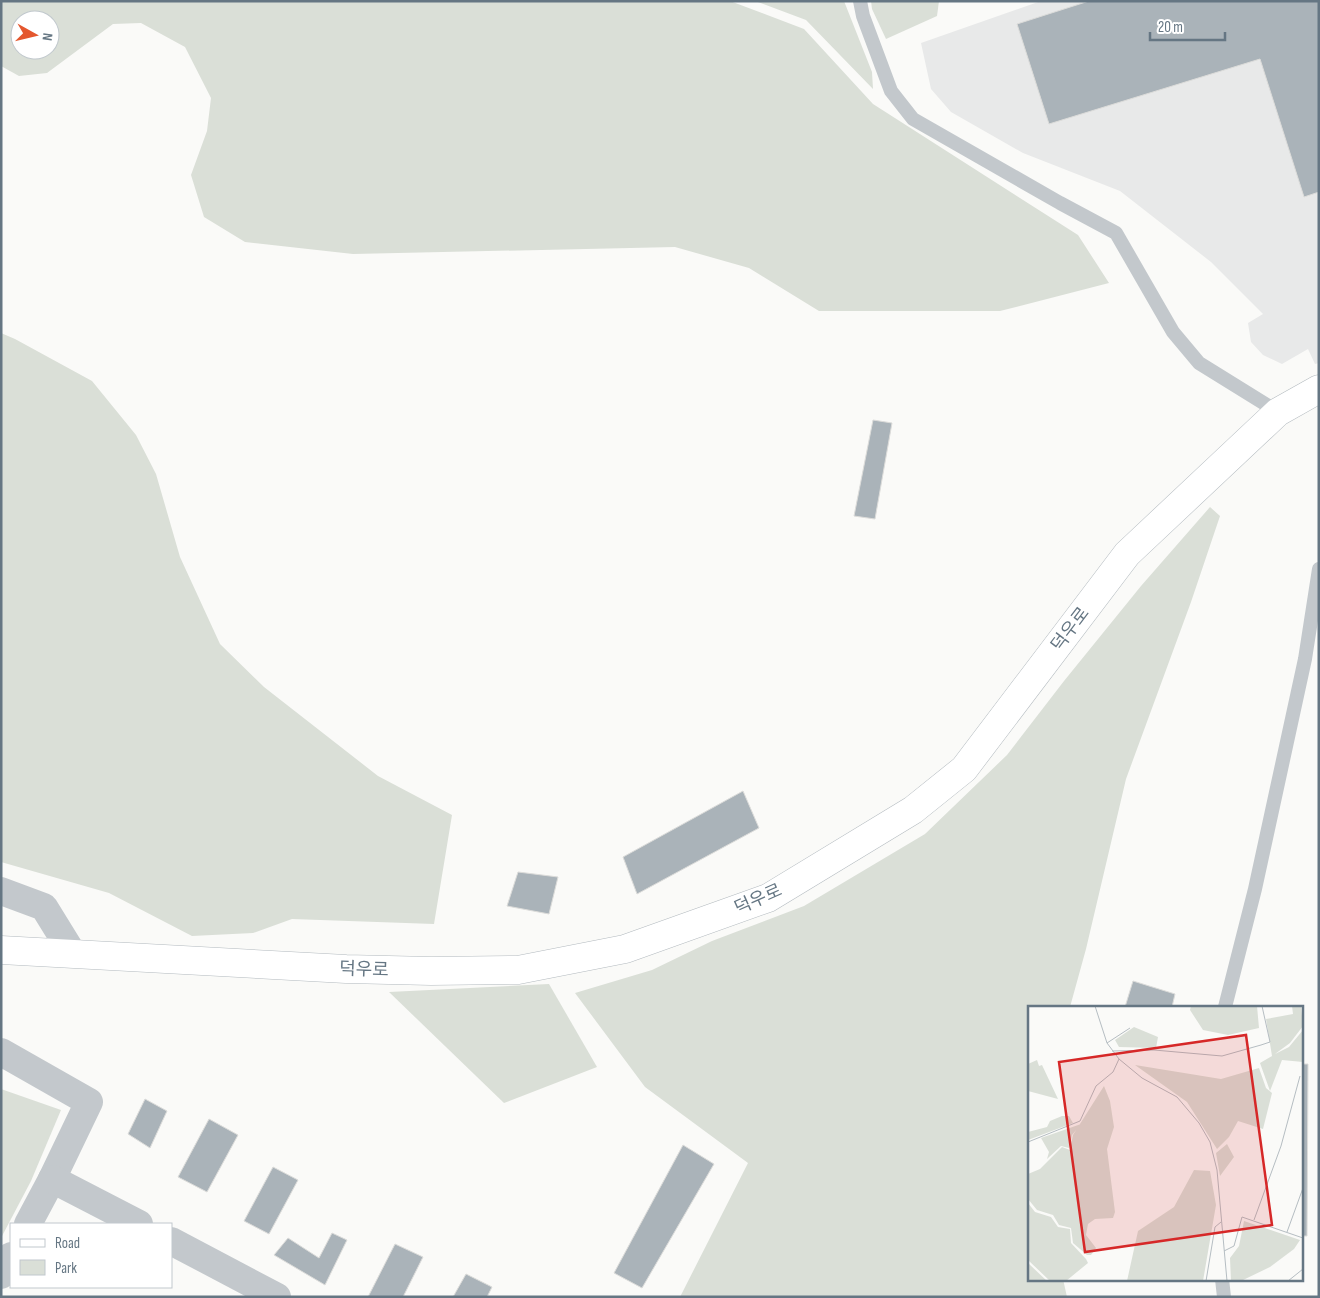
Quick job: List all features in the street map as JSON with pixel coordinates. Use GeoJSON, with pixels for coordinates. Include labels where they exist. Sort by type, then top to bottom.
{"type":"FeatureCollection","features":[{"type":"Feature","properties":{"kind":"street","name":"덕우로"},"geometry":{"type":"LineString","coordinates":[[1,950],[346,968],[430,971],[518,970],[625,949],[768,898],[913,810],[964,769],[1127,554],[1278,412],[1319,389]]}},
{"type":"Feature","properties":{"kind":"street"},"geometry":{"type":"LineString","coordinates":[[1,892],[44,907],[74,954]]}},
{"type":"Feature","properties":{"kind":"street"},"geometry":{"type":"LineString","coordinates":[[1,1052],[90,1102],[29,1223]]}},
{"type":"Feature","properties":{"kind":"street"},"geometry":{"type":"LineString","coordinates":[[52,1179],[137,1223]]}},
{"type":"Feature","properties":{"kind":"street"},"geometry":{"type":"LineString","coordinates":[[172,1242],[276,1297]]}},
{"type":"Feature","properties":{"kind":"street"},"geometry":{"type":"LineString","coordinates":[[1,1275],[10,1258]]}},
{"type":"Feature","properties":{"kind":"lane"},"geometry":{"type":"LineString","coordinates":[[860,1],[863,16],[891,91],[913,119],[1116,233],[1173,332],[1199,363],[1278,412]]}},
{"type":"Feature","properties":{"kind":"lane"},"geometry":{"type":"LineString","coordinates":[[1225,1006],[1255,889],[1305,659],[1319,569]]}},
{"type":"Feature","properties":{"kind":"lane"},"geometry":{"type":"LineString","coordinates":[[1222,1280],[1224,1297]]}},
{"type":"Feature","properties":{"kind":"shaded area"},"geometry":{"type":"Polygon","coordinates":[[[1041,1],[1319,1],[1319,363],[1315,364],[1308,349],[1282,364],[1263,355],[1251,342],[1248,323],[1263,314],[1211,262],[1120,191],[1023,153],[951,112],[931,89],[921,43],[1041,1]]]}},
{"type":"Feature","properties":{"kind":"green space"},"geometry":{"type":"Polygon","coordinates":[[[1,1],[730,1],[804,29],[873,104],[1078,235],[1109,283],[1000,311],[819,311],[749,268],[675,247],[353,254],[245,242],[204,217],[191,175],[207,131],[211,98],[185,47],[141,23],[113,24],[47,73],[19,76],[1,66],[1,1]]]}},
{"type":"Feature","properties":{"kind":"green space"},"geometry":{"type":"Polygon","coordinates":[[[755,1],[844,1],[872,72],[873,89],[806,20],[755,1]]]}},
{"type":"Feature","properties":{"kind":"green space"},"geometry":{"type":"Polygon","coordinates":[[[871,1],[939,1],[937,16],[886,39],[872,9],[871,1]]]}},
{"type":"Feature","properties":{"kind":"green space"},"geometry":{"type":"Polygon","coordinates":[[[1,333],[92,381],[136,435],[156,474],[180,557],[220,644],[264,687],[378,776],[452,815],[434,924],[292,919],[253,933],[192,936],[109,893],[1,862],[1,333]]]}},
{"type":"Feature","properties":{"kind":"green space"},"geometry":{"type":"Polygon","coordinates":[[[1210,507],[1220,516],[1191,602],[1126,779],[1086,949],[1070,1006],[1028,1006],[1028,1280],[1063,1280],[1067,1297],[680,1297],[748,1163],[645,1087],[575,993],[652,970],[712,941],[804,906],[925,834],[1007,755],[1141,586],[1210,507]]]}},
{"type":"Feature","properties":{"kind":"green space"},"geometry":{"type":"Polygon","coordinates":[[[549,984],[597,1067],[504,1103],[389,992],[549,984]]]}},
{"type":"Feature","properties":{"kind":"green space"},"geometry":{"type":"Polygon","coordinates":[[[1,1089],[61,1110],[31,1181],[1,1238],[1,1089]]]}},
{"type":"Feature","properties":{"kind":"building"},"geometry":{"type":"Polygon","coordinates":[[[1089,1],[1319,1],[1319,192],[1304,197],[1260,59],[1049,124],[1017,24],[1089,1]]]}},
{"type":"Feature","properties":{"kind":"building"},"geometry":{"type":"Polygon","coordinates":[[[873,420],[892,423],[875,519],[854,516],[873,420]]]}},
{"type":"Feature","properties":{"kind":"building"},"geometry":{"type":"Polygon","coordinates":[[[743,791],[759,828],[637,894],[623,857],[743,791]]]}},
{"type":"Feature","properties":{"kind":"building"},"geometry":{"type":"Polygon","coordinates":[[[518,872],[558,877],[549,914],[507,906],[518,872]]]}},
{"type":"Feature","properties":{"kind":"building"},"geometry":{"type":"Polygon","coordinates":[[[1133,981],[1175,994],[1172,1006],[1125,1006],[1133,981]]]}},
{"type":"Feature","properties":{"kind":"building"},"geometry":{"type":"Polygon","coordinates":[[[1302,1064],[1308,1064],[1307,1236],[1302,1236],[1302,1064]]]}},
{"type":"Feature","properties":{"kind":"building"},"geometry":{"type":"Polygon","coordinates":[[[145,1099],[167,1111],[150,1148],[128,1134],[145,1099]]]}},
{"type":"Feature","properties":{"kind":"building"},"geometry":{"type":"Polygon","coordinates":[[[209,1119],[238,1135],[207,1192],[178,1177],[209,1119]]]}},
{"type":"Feature","properties":{"kind":"building"},"geometry":{"type":"Polygon","coordinates":[[[683,1145],[714,1164],[642,1288],[614,1273],[683,1145]]]}},
{"type":"Feature","properties":{"kind":"building"},"geometry":{"type":"Polygon","coordinates":[[[273,1167],[298,1180],[269,1234],[244,1221],[273,1167]]]}},
{"type":"Feature","properties":{"kind":"building"},"geometry":{"type":"Polygon","coordinates":[[[332,1233],[347,1240],[325,1285],[274,1255],[288,1238],[319,1258],[332,1233]]]}},
{"type":"Feature","properties":{"kind":"building"},"geometry":{"type":"Polygon","coordinates":[[[395,1244],[423,1257],[403,1297],[368,1297],[395,1244]]]}},
{"type":"Feature","properties":{"kind":"building"},"geometry":{"type":"Polygon","coordinates":[[[466,1274],[492,1287],[487,1297],[453,1297],[466,1274]]]}}]}
